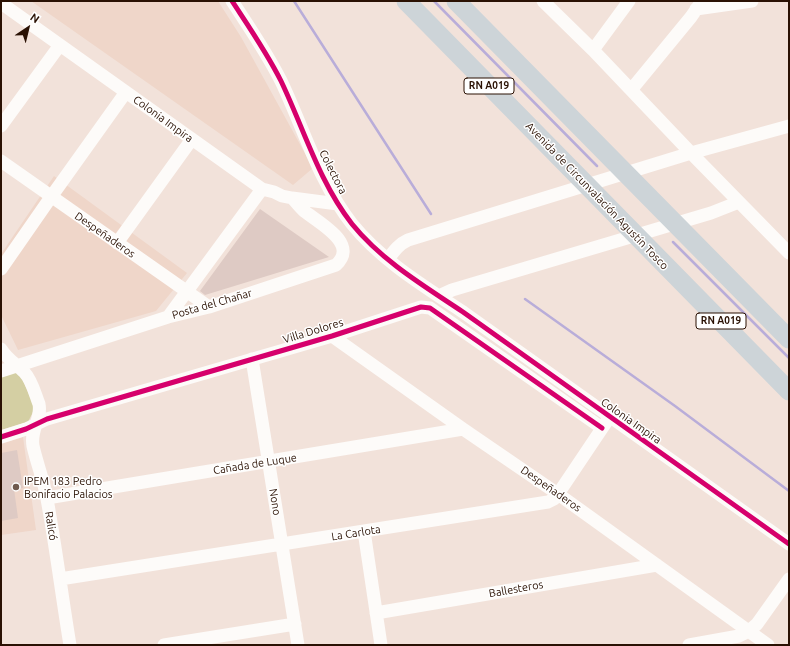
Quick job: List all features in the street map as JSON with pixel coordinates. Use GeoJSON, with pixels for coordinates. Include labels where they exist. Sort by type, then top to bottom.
{"type":"FeatureCollection","features":[{"type":"Feature","properties":{"kind":"highway","name":"Avenida de Circunvalación Agustín Tosco"},"geometry":{"type":"LineString","coordinates":[[406,1],[789,390]]}},
{"type":"Feature","properties":{"kind":"highway","name":"RN A019"},"geometry":{"type":"LineString","coordinates":[[456,1],[789,339]]}},
{"type":"Feature","properties":{"kind":"street","name":"Colectora"},"geometry":{"type":"LineString","coordinates":[[232,1],[259,43],[280,80],[324,181],[352,224],[388,259],[408,275],[463,312]]}},
{"type":"Feature","properties":{"kind":"street"},"geometry":{"type":"LineString","coordinates":[[543,1],[593,50],[789,253]]}},
{"type":"Feature","properties":{"kind":"street"},"geometry":{"type":"LineString","coordinates":[[593,50],[629,1]]}},
{"type":"Feature","properties":{"kind":"street"},"geometry":{"type":"LineString","coordinates":[[631,90],[691,17],[699,5],[752,1]]}},
{"type":"Feature","properties":{"kind":"street","name":"Colonia Impira"},"geometry":{"type":"LineString","coordinates":[[1,3],[262,189],[292,198],[338,204]]}},
{"type":"Feature","properties":{"kind":"street"},"geometry":{"type":"LineString","coordinates":[[1,126],[60,45]]}},
{"type":"Feature","properties":{"kind":"street"},"geometry":{"type":"LineString","coordinates":[[1,269],[126,92]]}},
{"type":"Feature","properties":{"kind":"street"},"geometry":{"type":"LineString","coordinates":[[388,259],[400,244],[408,240],[691,153],[789,126]]}},
{"type":"Feature","properties":{"kind":"street"},"geometry":{"type":"LineString","coordinates":[[118,243],[192,139]]}},
{"type":"Feature","properties":{"kind":"street","name":"Despeñaderos"},"geometry":{"type":"LineString","coordinates":[[1,161],[210,307]]}},
{"type":"Feature","properties":{"kind":"street"},"geometry":{"type":"LineString","coordinates":[[168,317],[262,189]]}},
{"type":"Feature","properties":{"kind":"street","name":"Posta del Chañar"},"geometry":{"type":"LineString","coordinates":[[1,371],[168,317],[210,307],[336,265],[340,261],[344,251],[342,244],[337,237],[302,209],[292,198]]}},
{"type":"Feature","properties":{"kind":"street"},"geometry":{"type":"LineString","coordinates":[[439,296],[452,290],[710,213],[739,202]]}},
{"type":"Feature","properties":{"kind":"street","name":"Villa Dolores"},"geometry":{"type":"LineString","coordinates":[[1,437],[26,429],[52,417],[332,336],[421,307],[430,308],[606,423]]}},
{"type":"Feature","properties":{"kind":"street","name":"Colonia Impira"},"geometry":{"type":"LineString","coordinates":[[463,312],[606,423],[789,544]]}},
{"type":"Feature","properties":{"kind":"street","name":"Despeñaderos"},"geometry":{"type":"LineString","coordinates":[[332,336],[558,494],[768,645]]}},
{"type":"Feature","properties":{"kind":"street","name":"Ralicó"},"geometry":{"type":"LineString","coordinates":[[1,349],[8,358],[27,376],[39,404],[39,416],[34,430],[33,445],[47,498],[70,645]]}},
{"type":"Feature","properties":{"kind":"street","name":"Nono"},"geometry":{"type":"LineString","coordinates":[[252,359],[298,645]]}},
{"type":"Feature","properties":{"kind":"street","name":"La Carlota"},"geometry":{"type":"LineString","coordinates":[[60,579],[548,502],[554,499],[558,494],[606,423]]}},
{"type":"Feature","properties":{"kind":"street","name":"Cañada de Luque"},"geometry":{"type":"LineString","coordinates":[[47,498],[463,429]]}},
{"type":"Feature","properties":{"kind":"street"},"geometry":{"type":"LineString","coordinates":[[364,531],[381,645]]}},
{"type":"Feature","properties":{"kind":"street","name":"Ballesteros"},"geometry":{"type":"LineString","coordinates":[[376,613],[657,565]]}},
{"type":"Feature","properties":{"kind":"street"},"geometry":{"type":"LineString","coordinates":[[689,645],[739,636],[749,632],[757,624],[789,579]]}},
{"type":"Feature","properties":{"kind":"street"},"geometry":{"type":"LineString","coordinates":[[164,645],[295,624]]}},
{"type":"Feature","properties":{"kind":"shaded area"},"geometry":{"type":"Polygon","coordinates":[[[31,1],[218,1],[241,37],[313,168],[293,185],[31,1]]]}},
{"type":"Feature","properties":{"kind":"shaded area"},"geometry":{"type":"Polygon","coordinates":[[[54,176],[187,273],[156,311],[18,350],[1,315],[1,254],[54,176]]]}},
{"type":"Feature","properties":{"kind":"shaded area"},"geometry":{"type":"Polygon","coordinates":[[[18,369],[35,408],[28,422],[1,430],[1,375],[18,369]]]}},
{"type":"Feature","properties":{"kind":"shaded area","name":"IPEM 183 Pedro Bonifacio Palacios"},"geometry":{"type":"Polygon","coordinates":[[[23,437],[36,530],[1,535],[1,444],[23,437]]]}},
{"type":"Feature","properties":{"kind":"building"},"geometry":{"type":"Polygon","coordinates":[[[260,209],[329,257],[205,295],[200,291],[260,209]]]}},
{"type":"Feature","properties":{"kind":"building"},"geometry":{"type":"Polygon","coordinates":[[[17,450],[23,488],[14,489],[18,518],[1,521],[1,453],[17,450]]]}},
{"type":"Feature","properties":{"kind":"waterway"},"geometry":{"type":"LineString","coordinates":[[294,1],[431,214]]}},
{"type":"Feature","properties":{"kind":"waterway"},"geometry":{"type":"LineString","coordinates":[[434,1],[597,166]]}},
{"type":"Feature","properties":{"kind":"waterway"},"geometry":{"type":"LineString","coordinates":[[673,242],[789,358]]}},
{"type":"Feature","properties":{"kind":"waterway"},"geometry":{"type":"LineString","coordinates":[[525,299],[675,406],[789,491]]}},
{"type":"Feature","properties":{"kind":"cycle path"},"geometry":{"type":"LineString","coordinates":[[232,1],[276,71],[330,191],[352,224],[377,250],[404,272],[463,312],[789,544]]}},
{"type":"Feature","properties":{"kind":"cycle path"},"geometry":{"type":"LineString","coordinates":[[1,437],[26,429],[47,419],[332,336],[421,307],[430,308],[602,428]]}},
{"type":"Feature","properties":{"kind":"place","name":"IPEM 183 Pedro Bonifacio Palacios"},"geometry":{"type":"Point","coordinates":[16,487]}}]}
